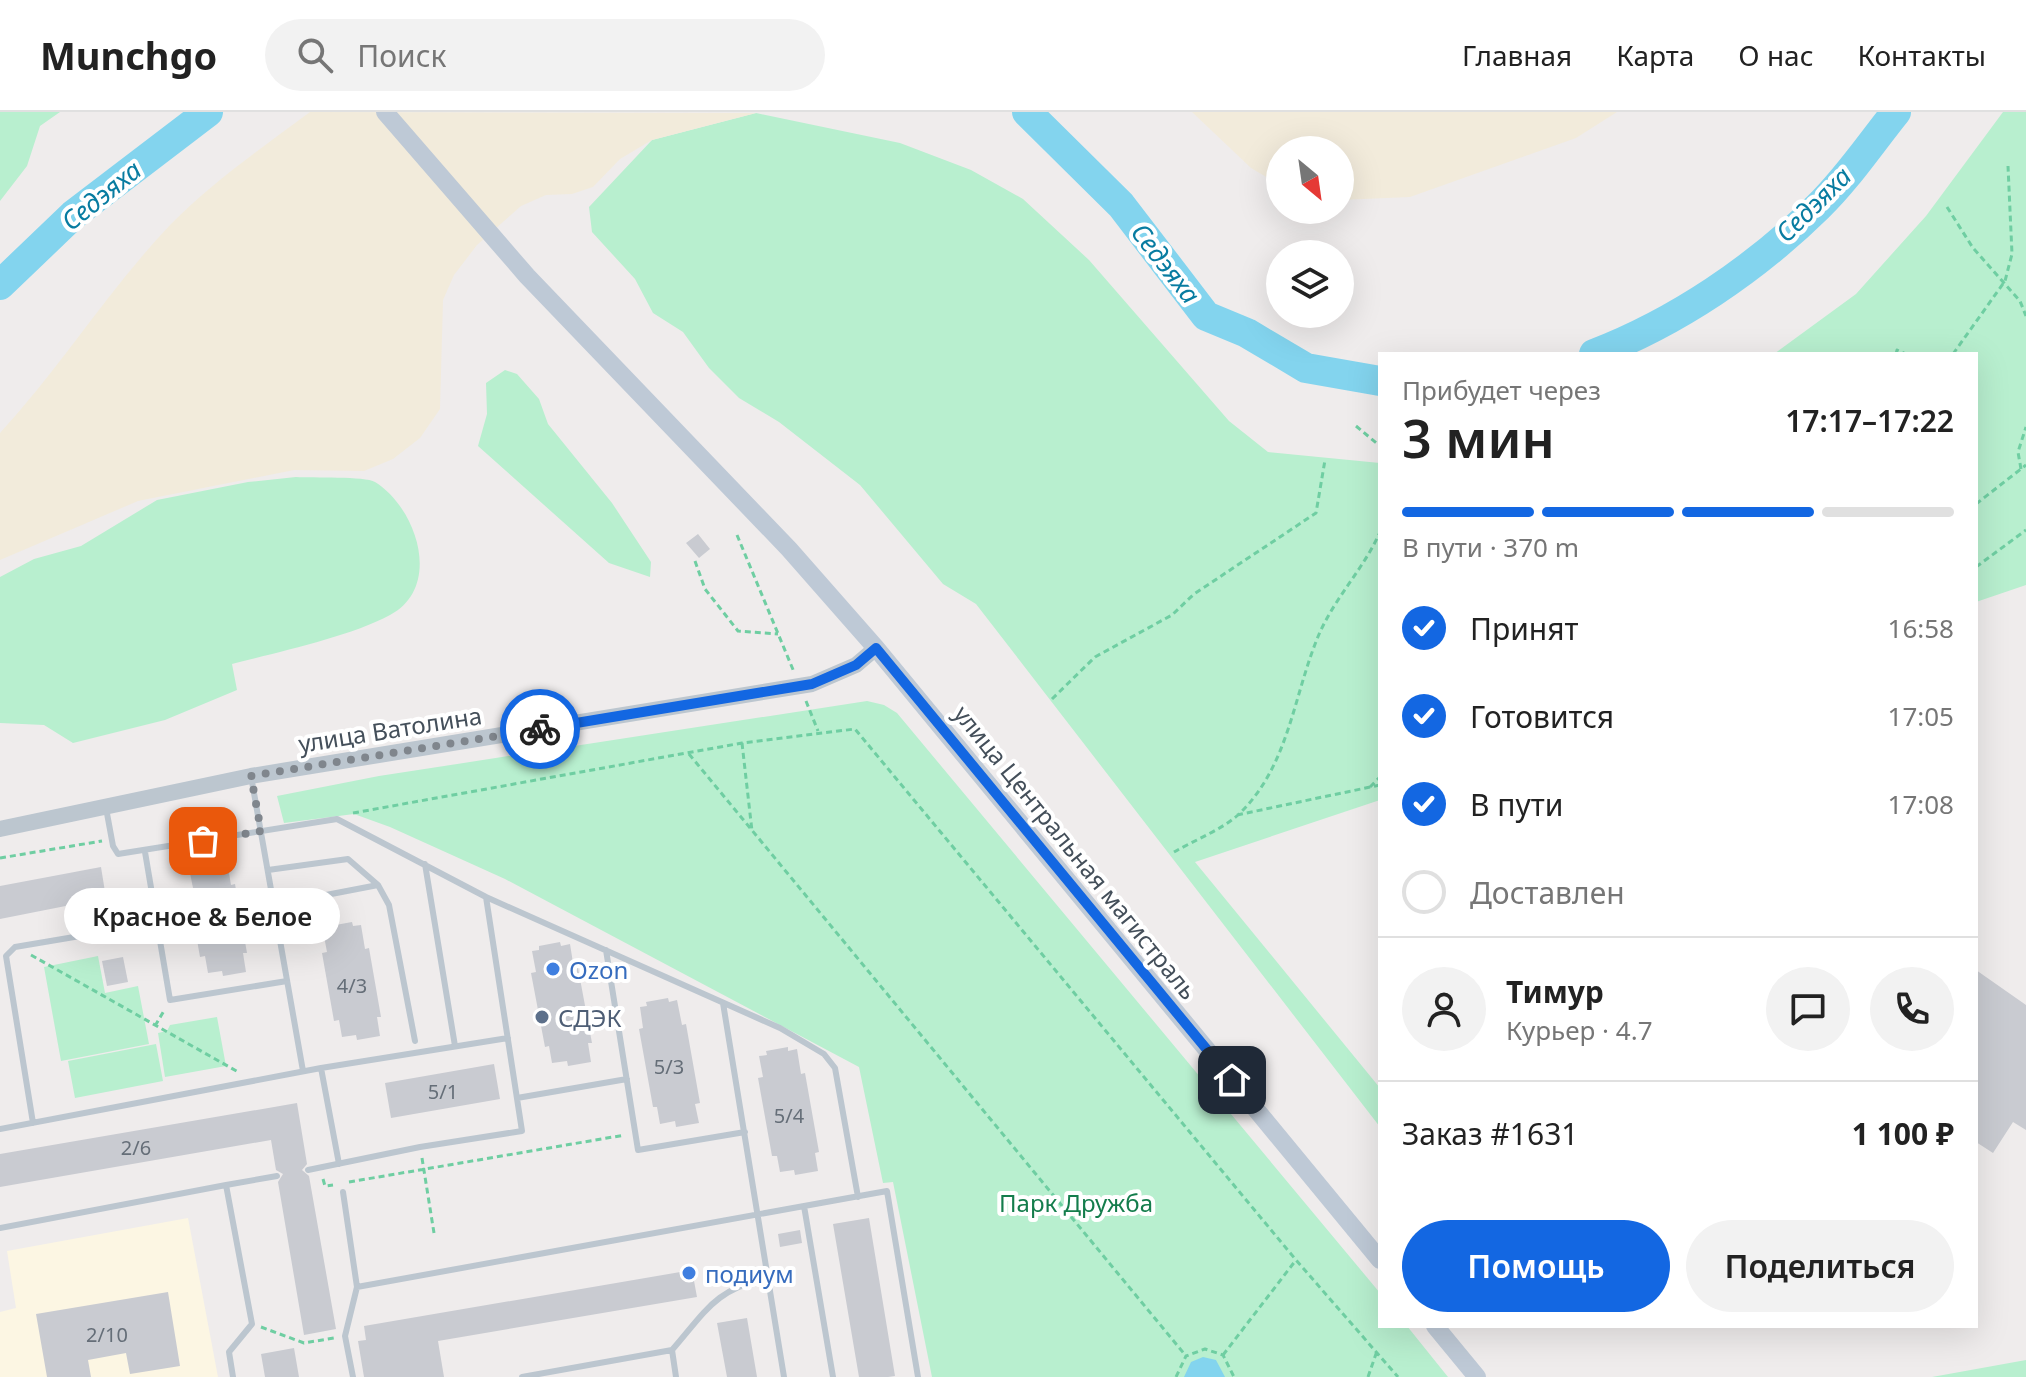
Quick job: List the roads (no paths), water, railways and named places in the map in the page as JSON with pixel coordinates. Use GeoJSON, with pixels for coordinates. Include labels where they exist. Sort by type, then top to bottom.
{"type":"FeatureCollection","features":[{"type":"Feature","properties":{"kind":"main road","name":"улица Центральная магистраль"},"geometry":{"type":"LineString","coordinates":[[385,112],[527,276],[789,549],[876,648],[1378,1258]]}},
{"type":"Feature","properties":{"kind":"main road"},"geometry":{"type":"LineString","coordinates":[[1437,1328],[1477,1377]]}},
{"type":"Feature","properties":{"kind":"street","name":"улица Ватолина"},"geometry":{"type":"LineString","coordinates":[[0,829],[251,776],[800,687],[835,677],[876,648]]}},
{"type":"Feature","properties":{"kind":"lane"},"geometry":{"type":"LineString","coordinates":[[251,776],[303,1071]]}},
{"type":"Feature","properties":{"kind":"lane"},"geometry":{"type":"LineString","coordinates":[[106,805],[115,851],[124,855],[337,819],[486,897],[780,1028],[832,1060],[858,1197]]}},
{"type":"Feature","properties":{"kind":"lane"},"geometry":{"type":"LineString","coordinates":[[145,852],[170,1000],[287,981]]}},
{"type":"Feature","properties":{"kind":"lane"},"geometry":{"type":"LineString","coordinates":[[268,870],[348,859],[378,885],[389,905],[415,1041]]}},
{"type":"Feature","properties":{"kind":"lane"},"geometry":{"type":"LineString","coordinates":[[425,864],[455,1046]]}},
{"type":"Feature","properties":{"kind":"lane"},"geometry":{"type":"LineString","coordinates":[[274,905],[378,885]]}},
{"type":"Feature","properties":{"kind":"lane"},"geometry":{"type":"LineString","coordinates":[[308,1170],[420,1147],[522,1131],[486,897]]}},
{"type":"Feature","properties":{"kind":"lane"},"geometry":{"type":"LineString","coordinates":[[33,1123],[4,964],[6,956],[15,947],[157,923]]}},
{"type":"Feature","properties":{"kind":"lane"},"geometry":{"type":"LineString","coordinates":[[606,950],[638,1150],[745,1132]]}},
{"type":"Feature","properties":{"kind":"lane"},"geometry":{"type":"LineString","coordinates":[[723,1003],[784,1377]]}},
{"type":"Feature","properties":{"kind":"lane"},"geometry":{"type":"LineString","coordinates":[[0,1129],[303,1071],[508,1038]]}},
{"type":"Feature","properties":{"kind":"lane"},"geometry":{"type":"LineString","coordinates":[[321,1068],[339,1164]]}},
{"type":"Feature","properties":{"kind":"lane"},"geometry":{"type":"LineString","coordinates":[[517,1098],[627,1079]]}},
{"type":"Feature","properties":{"kind":"lane"},"geometry":{"type":"LineString","coordinates":[[0,1228],[277,1176]]}},
{"type":"Feature","properties":{"kind":"lane"},"geometry":{"type":"LineString","coordinates":[[226,1185],[252,1324],[229,1352],[233,1377]]}},
{"type":"Feature","properties":{"kind":"lane"},"geometry":{"type":"LineString","coordinates":[[357,1287],[887,1191],[918,1377]]}},
{"type":"Feature","properties":{"kind":"lane"},"geometry":{"type":"LineString","coordinates":[[343,1192],[357,1287],[345,1336],[353,1377]]}},
{"type":"Feature","properties":{"kind":"lane"},"geometry":{"type":"LineString","coordinates":[[804,1206],[833,1377]]}},
{"type":"Feature","properties":{"kind":"lane"},"geometry":{"type":"LineString","coordinates":[[522,1377],[672,1350],[719,1295],[744,1283],[768,1278]]}},
{"type":"Feature","properties":{"kind":"lane"},"geometry":{"type":"LineString","coordinates":[[672,1350],[676,1377]]}},
{"type":"Feature","properties":{"kind":"water"},"geometry":{"type":"Polygon","coordinates":[[[1203,1357],[1216,1360],[1225,1377],[1184,1377],[1191,1362],[1203,1357]]]}},
{"type":"Feature","properties":{"kind":"waterway","name":"Седэяха"},"geometry":{"type":"LineString","coordinates":[[0,285],[73,215],[208,112]]}},
{"type":"Feature","properties":{"kind":"waterway","name":"Седэяха"},"geometry":{"type":"LineString","coordinates":[[1027,112],[1121,205],[1206,316],[1247,333],[1306,368],[1378,381]]}},
{"type":"Feature","properties":{"kind":"waterway","name":"Седэяха"},"geometry":{"type":"LineString","coordinates":[[1599,352],[1685,310],[1768,252],[1829,196],[1896,112]]}},
{"type":"Feature","properties":{"kind":"place","name":"Красное & Белое"},"geometry":{"type":"Point","coordinates":[203,841]}},
{"type":"Feature","properties":{"kind":"place","name":"Ozon"},"geometry":{"type":"Point","coordinates":[553,969]}},
{"type":"Feature","properties":{"kind":"place","name":"СДЭК"},"geometry":{"type":"Point","coordinates":[542,1017]}},
{"type":"Feature","properties":{"kind":"place","name":"подиум"},"geometry":{"type":"Point","coordinates":[689,1273]}},
{"type":"Feature","properties":{"kind":"park label","name":"Парк Дружба"},"geometry":{"type":"Point","coordinates":[1076,1202]}}]}
